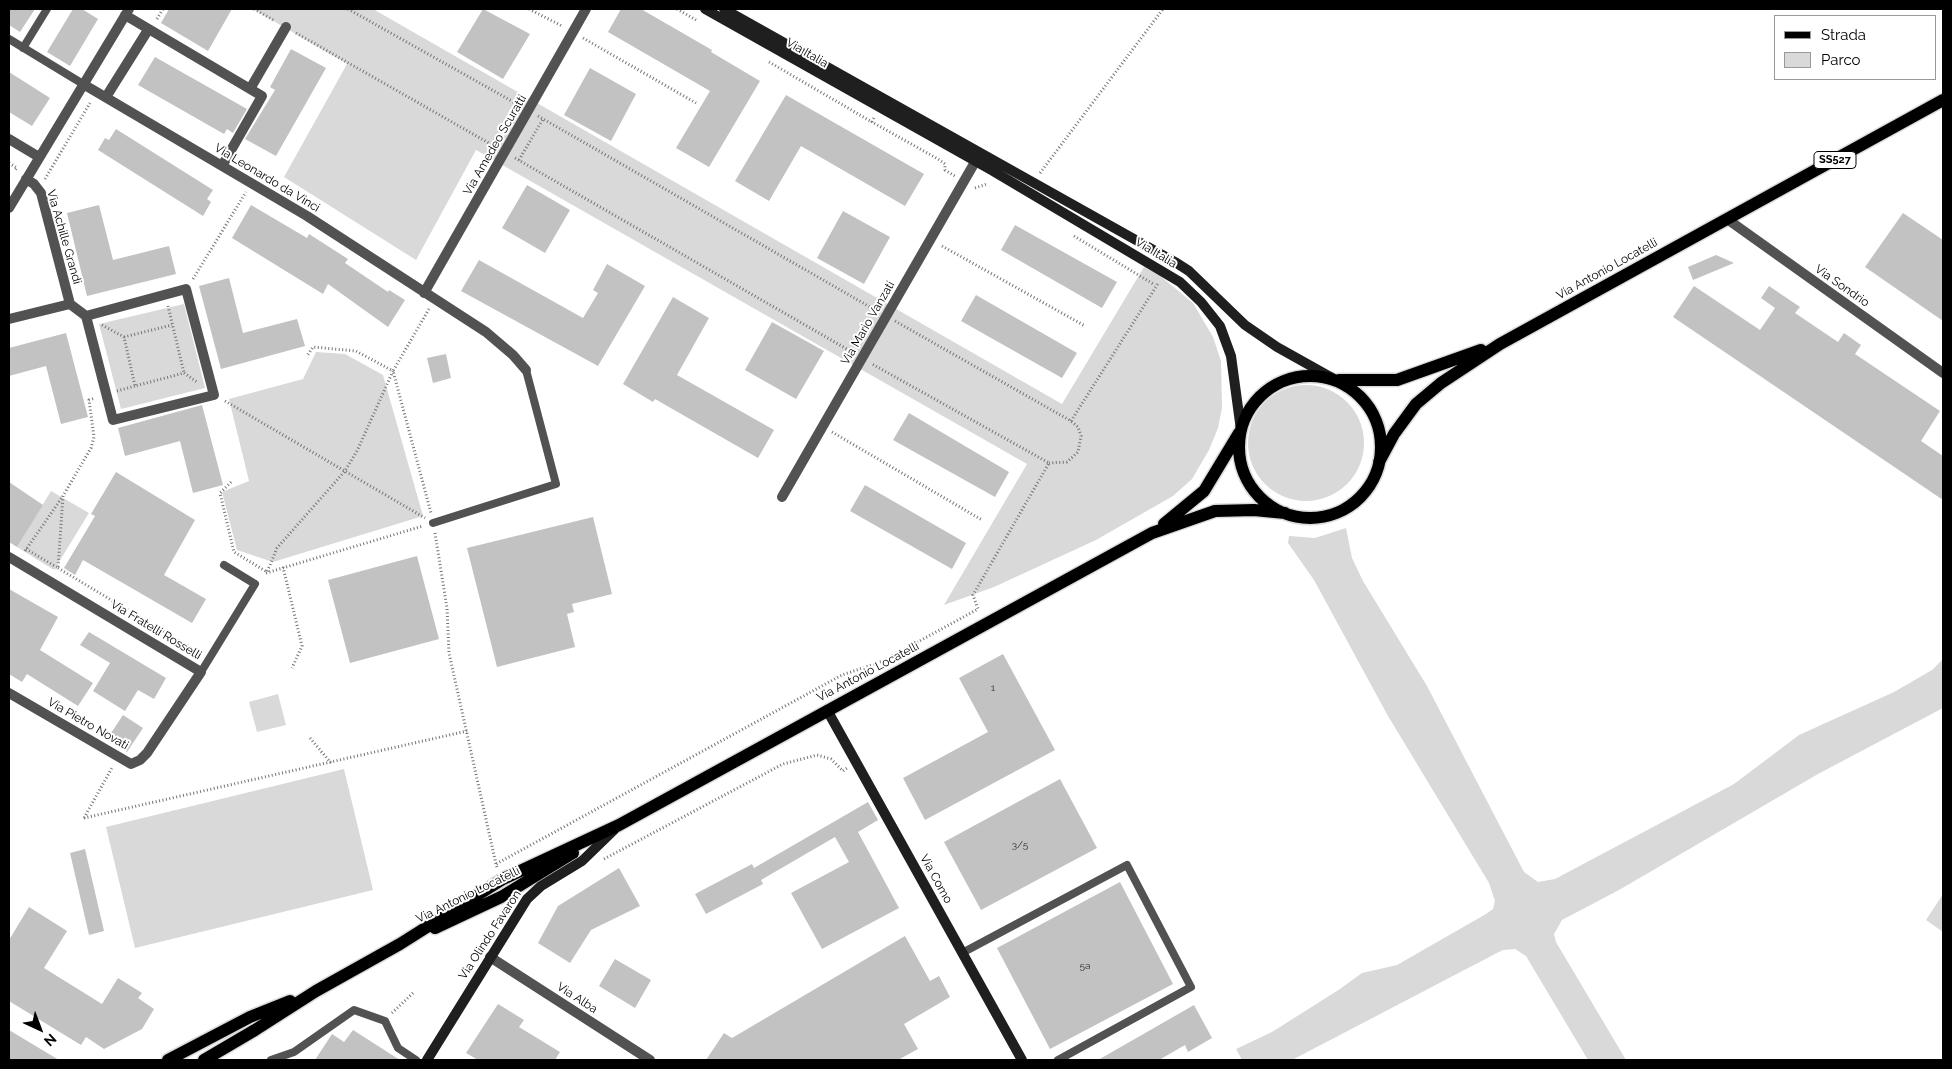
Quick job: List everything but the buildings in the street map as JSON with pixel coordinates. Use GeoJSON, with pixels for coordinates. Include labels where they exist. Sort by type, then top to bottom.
{"type":"FeatureCollection","features":[{"type":"Feature","properties":{"kind":"main road","name":"SS527"},"geometry":{"type":"LineString","coordinates":[[1727,219],[1943,100]]}},
{"type":"Feature","properties":{"kind":"main road","name":"Via Antonio Locatelli"},"geometry":{"type":"LineString","coordinates":[[1379,462],[1394,434],[1416,404],[1441,383],[1500,344],[1727,219]]}},
{"type":"Feature","properties":{"kind":"main road","name":"Via Antonio Locatelli"},"geometry":{"type":"LineString","coordinates":[[1336,380],[1397,380],[1500,344]]}},
{"type":"Feature","properties":{"kind":"main road"},"geometry":{"type":"LineString","coordinates":[[1308,376],[1336,380],[1356,392],[1372,411],[1380,435],[1379,462],[1375,475],[1366,491],[1342,510],[1313,518],[1285,513],[1264,502],[1248,481],[1239,456],[1241,430],[1246,415],[1255,401],[1279,382],[1308,376]]}},
{"type":"Feature","properties":{"kind":"main road","name":"Via Antonio Locatelli"},"geometry":{"type":"LineString","coordinates":[[204,1060],[316,991],[400,944],[504,879],[619,825],[1152,533],[1189,506],[1204,491],[1241,430]]}},
{"type":"Feature","properties":{"kind":"main road","name":"Via Antonio Locatelli"},"geometry":{"type":"LineString","coordinates":[[1152,533],[1216,511],[1236,510],[1285,513]]}},
{"type":"Feature","properties":{"kind":"main road","name":"Via Antonio Locatelli"},"geometry":{"type":"LineString","coordinates":[[400,944],[501,898],[543,873],[598,836]]}},
{"type":"Feature","properties":{"kind":"main road","name":"Via Antonio Locatelli"},"geometry":{"type":"LineString","coordinates":[[168,1060],[250,1017],[316,991]]}},
{"type":"Feature","properties":{"kind":"street","name":"Via Amedeo Scuratti"},"geometry":{"type":"LineString","coordinates":[[424,293],[586,9]]}},
{"type":"Feature","properties":{"kind":"street","name":"Via Italia"},"geometry":{"type":"LineString","coordinates":[[705,9],[975,162],[1180,282],[1201,302],[1220,326],[1231,356],[1241,430]]}},
{"type":"Feature","properties":{"kind":"street","name":"Via Italia"},"geometry":{"type":"LineString","coordinates":[[724,9],[922,122],[1034,182],[1175,262],[1189,271],[1250,329],[1336,380]]}},
{"type":"Feature","properties":{"kind":"street"},"geometry":{"type":"LineString","coordinates":[[9,208],[127,12],[148,30],[262,96],[222,166]]}},
{"type":"Feature","properties":{"kind":"street"},"geometry":{"type":"LineString","coordinates":[[250,89],[286,27]]}},
{"type":"Feature","properties":{"kind":"street"},"geometry":{"type":"LineString","coordinates":[[106,97],[148,30]]}},
{"type":"Feature","properties":{"kind":"street","name":"Via Leonardo da Vinci"},"geometry":{"type":"LineString","coordinates":[[83,84],[307,216],[500,342],[526,370]]}},
{"type":"Feature","properties":{"kind":"street","name":"Via Italia"},"geometry":{"type":"LineString","coordinates":[[922,122],[933,132],[970,153],[975,162]]}},
{"type":"Feature","properties":{"kind":"street"},"geometry":{"type":"LineString","coordinates":[[9,139],[40,157]]}},
{"type":"Feature","properties":{"kind":"street","name":"Via Italia"},"geometry":{"type":"LineString","coordinates":[[975,162],[981,161],[996,166],[1030,185],[1051,192]]}},
{"type":"Feature","properties":{"kind":"street","name":"Via Mario Vanzati"},"geometry":{"type":"LineString","coordinates":[[782,497],[975,162]]}},
{"type":"Feature","properties":{"kind":"street","name":"Via Achille Grandi"},"geometry":{"type":"LineString","coordinates":[[9,320],[70,304],[39,190],[26,179]]}},
{"type":"Feature","properties":{"kind":"street","name":"Via Sondrio"},"geometry":{"type":"LineString","coordinates":[[1727,219],[1943,372]]}},
{"type":"Feature","properties":{"kind":"street"},"geometry":{"type":"LineString","coordinates":[[70,304],[86,316],[113,420],[214,395],[186,289],[86,316]]}},
{"type":"Feature","properties":{"kind":"street","name":"Via Fratelli Rosselli"},"geometry":{"type":"LineString","coordinates":[[13,559],[201,672]]}},
{"type":"Feature","properties":{"kind":"street","name":"Via Pietro Novati"},"geometry":{"type":"LineString","coordinates":[[9,693],[131,764],[140,760],[158,738],[201,672]]}},
{"type":"Feature","properties":{"kind":"street","name":"Via Como"},"geometry":{"type":"LineString","coordinates":[[827,710],[858,762],[1022,1060]]}},
{"type":"Feature","properties":{"kind":"street","name":"Via Olindo Favaron"},"geometry":{"type":"LineString","coordinates":[[427,1060],[527,899],[541,886],[582,861],[619,825]]}},
{"type":"Feature","properties":{"kind":"street","name":"Via Alba"},"geometry":{"type":"LineString","coordinates":[[490,957],[650,1060]]}},
{"type":"Feature","properties":{"kind":"lane"},"geometry":{"type":"LineString","coordinates":[[23,48],[46,9]]}},
{"type":"Feature","properties":{"kind":"lane"},"geometry":{"type":"LineString","coordinates":[[9,39],[83,84]]}},
{"type":"Feature","properties":{"kind":"lane"},"geometry":{"type":"LineString","coordinates":[[433,523],[556,484],[526,370]]}},
{"type":"Feature","properties":{"kind":"lane"},"geometry":{"type":"LineString","coordinates":[[224,565],[255,584]]}},
{"type":"Feature","properties":{"kind":"lane","name":"Via Fratelli Rosselli"},"geometry":{"type":"LineString","coordinates":[[201,672],[255,584]]}},
{"type":"Feature","properties":{"kind":"lane"},"geometry":{"type":"LineString","coordinates":[[962,953],[1127,865],[1190,987],[1058,1060]]}},
{"type":"Feature","properties":{"kind":"lane"},"geometry":{"type":"LineString","coordinates":[[271,1060],[294,1052],[354,1010],[385,1021],[398,1048],[416,1060]]}},
{"type":"Feature","properties":{"kind":"path"},"geometry":{"type":"LineString","coordinates":[[254,9],[862,358],[1049,463],[1067,462],[1078,452],[1081,436],[1078,428],[1071,421],[348,9]]}},
{"type":"Feature","properties":{"kind":"path"},"geometry":{"type":"LineString","coordinates":[[529,9],[573,32],[696,103]]}},
{"type":"Feature","properties":{"kind":"path"},"geometry":{"type":"LineString","coordinates":[[677,9],[703,24]]}},
{"type":"Feature","properties":{"kind":"path"},"geometry":{"type":"LineString","coordinates":[[1034,182],[1163,9]]}},
{"type":"Feature","properties":{"kind":"path"},"geometry":{"type":"LineString","coordinates":[[762,58],[938,159],[945,164],[945,170],[964,181],[977,188],[986,184],[991,186]]}},
{"type":"Feature","properties":{"kind":"path"},"geometry":{"type":"LineString","coordinates":[[39,190],[91,101],[101,107],[106,97]]}},
{"type":"Feature","properties":{"kind":"path"},"geometry":{"type":"LineString","coordinates":[[872,122],[879,109]]}},
{"type":"Feature","properties":{"kind":"path"},"geometry":{"type":"LineString","coordinates":[[519,160],[543,119]]}},
{"type":"Feature","properties":{"kind":"path"},"geometry":{"type":"LineString","coordinates":[[9,163],[17,168],[13,175]]}},
{"type":"Feature","properties":{"kind":"path"},"geometry":{"type":"LineString","coordinates":[[186,289],[251,183]]}},
{"type":"Feature","properties":{"kind":"path"},"geometry":{"type":"LineString","coordinates":[[1071,235],[1155,285]]}},
{"type":"Feature","properties":{"kind":"path"},"geometry":{"type":"LineString","coordinates":[[930,239],[1085,326]]}},
{"type":"Feature","properties":{"kind":"path"},"geometry":{"type":"LineString","coordinates":[[1071,421],[1155,285],[1168,274]]}},
{"type":"Feature","properties":{"kind":"path"},"geometry":{"type":"LineString","coordinates":[[166,295],[184,373],[214,395],[433,523]]}},
{"type":"Feature","properties":{"kind":"path"},"geometry":{"type":"LineString","coordinates":[[255,584],[267,572],[277,548],[345,471],[357,451],[393,371],[434,299]]}},
{"type":"Feature","properties":{"kind":"path"},"geometry":{"type":"LineString","coordinates":[[86,316],[124,337],[172,325]]}},
{"type":"Feature","properties":{"kind":"path"},"geometry":{"type":"LineString","coordinates":[[124,337],[135,386]]}},
{"type":"Feature","properties":{"kind":"path"},"geometry":{"type":"LineString","coordinates":[[307,356],[313,347],[356,350],[393,371],[433,523],[447,608],[449,653],[496,864],[504,879]]}},
{"type":"Feature","properties":{"kind":"path"},"geometry":{"type":"LineString","coordinates":[[13,559],[26,550],[63,496],[91,448],[94,437],[89,400],[184,373]]}},
{"type":"Feature","properties":{"kind":"path"},"geometry":{"type":"LineString","coordinates":[[822,427],[982,520]]}},
{"type":"Feature","properties":{"kind":"path"},"geometry":{"type":"LineString","coordinates":[[496,864],[842,675],[883,661],[978,609],[973,594],[1049,463]]}},
{"type":"Feature","properties":{"kind":"path"},"geometry":{"type":"LineString","coordinates":[[231,482],[220,494],[234,552],[267,572],[433,523]]}},
{"type":"Feature","properties":{"kind":"path"},"geometry":{"type":"LineString","coordinates":[[58,568],[63,496]]}},
{"type":"Feature","properties":{"kind":"path"},"geometry":{"type":"LineString","coordinates":[[26,550],[202,654]]}},
{"type":"Feature","properties":{"kind":"path"},"geometry":{"type":"LineString","coordinates":[[283,567],[302,646],[292,668]]}},
{"type":"Feature","properties":{"kind":"path"},"geometry":{"type":"LineString","coordinates":[[118,757],[84,818],[466,731]]}},
{"type":"Feature","properties":{"kind":"path"},"geometry":{"type":"LineString","coordinates":[[310,738],[331,763]]}},
{"type":"Feature","properties":{"kind":"path"},"geometry":{"type":"LineString","coordinates":[[596,864],[783,764],[817,755],[831,759],[843,771],[858,762]]}},
{"type":"Feature","properties":{"kind":"path"},"geometry":{"type":"LineString","coordinates":[[385,1021],[413,993]]}},
{"type":"Feature","properties":{"kind":"green space"},"geometry":{"type":"Polygon","coordinates":[[[253,9],[373,9],[1062,404],[1144,267],[1159,275],[1193,303],[1213,337],[1221,361],[1222,408],[1218,428],[1209,450],[1192,479],[1173,496],[1096,540],[994,587],[944,605],[1027,464],[476,150],[416,260],[284,177],[347,64],[253,9]]]}},
{"type":"Feature","properties":{"kind":"green space"},"geometry":{"type":"Polygon","coordinates":[[[184,304],[205,388],[121,409],[99,324],[184,304]]]}},
{"type":"Feature","properties":{"kind":"green space"},"geometry":{"type":"Polygon","coordinates":[[[316,352],[345,354],[383,375],[423,516],[273,562],[237,550],[222,492],[249,481],[229,399],[303,379],[316,352]]]}},
{"type":"Feature","properties":{"kind":"green space"},"geometry":{"type":"Polygon","coordinates":[[[1306,385],[1328,390],[1347,402],[1359,421],[1364,443],[1359,465],[1347,484],[1328,496],[1306,501],[1284,496],[1265,484],[1253,465],[1248,443],[1253,421],[1265,402],[1284,390],[1306,385]]]}},
{"type":"Feature","properties":{"kind":"green space"},"geometry":{"type":"Polygon","coordinates":[[[51,491],[89,513],[54,570],[17,547],[51,491]]]}},
{"type":"Feature","properties":{"kind":"green space"},"geometry":{"type":"Polygon","coordinates":[[[1346,528],[1352,558],[1363,581],[1427,686],[1524,872],[1538,882],[1555,879],[1734,784],[1799,735],[1894,692],[1932,670],[1943,659],[1943,708],[1818,774],[1619,890],[1562,920],[1554,934],[1556,942],[1626,1060],[1588,1060],[1526,956],[1515,949],[1503,950],[1292,1060],[1242,1060],[1236,1049],[1272,1032],[1362,973],[1397,965],[1486,914],[1493,909],[1495,901],[1489,883],[1388,716],[1314,580],[1288,543],[1289,536],[1315,538],[1346,528]]]}},
{"type":"Feature","properties":{"kind":"green space"},"geometry":{"type":"Polygon","coordinates":[[[278,694],[286,725],[257,732],[249,702],[278,694]]]}},
{"type":"Feature","properties":{"kind":"green space"},"geometry":{"type":"Polygon","coordinates":[[[344,769],[373,890],[135,948],[106,827],[344,769]]]}},
{"type":"Feature","properties":{"kind":"green space"},"geometry":{"type":"Polygon","coordinates":[[[1943,894],[1943,932],[1926,920],[1943,894]]]}}]}
